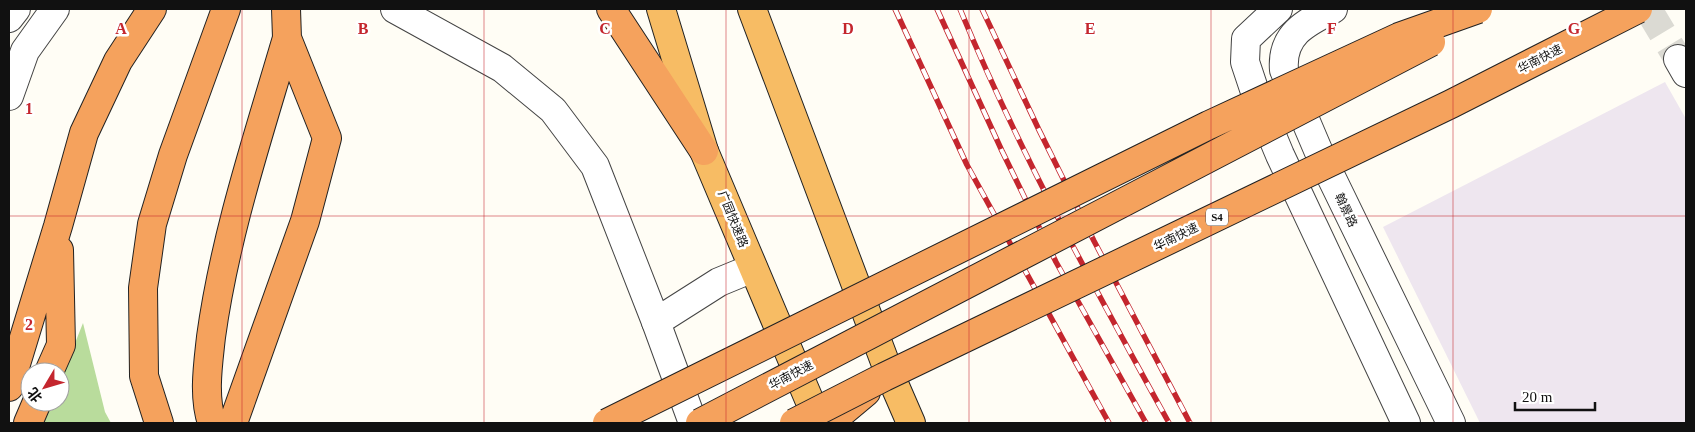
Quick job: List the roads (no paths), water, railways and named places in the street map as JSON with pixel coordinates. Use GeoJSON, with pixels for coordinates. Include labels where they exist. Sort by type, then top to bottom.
{"type":"FeatureCollection","features":[{"type":"Feature","properties":{"kind":"highway"},"geometry":{"type":"LineString","coordinates":[[9,387],[84,133],[118,61],[152,9]]}},
{"type":"Feature","properties":{"kind":"highway"},"geometry":{"type":"LineString","coordinates":[[159,423],[144,376],[143,288],[152,224],[173,155],[226,9]]}},
{"type":"Feature","properties":{"kind":"highway"},"geometry":{"type":"LineString","coordinates":[[212,423],[206,406],[209,352],[218,283],[286,38],[286,9]]}},
{"type":"Feature","properties":{"kind":"highway"},"geometry":{"type":"LineString","coordinates":[[611,9],[704,151]]}},
{"type":"Feature","properties":{"kind":"highway","name":"广园快速路"},"geometry":{"type":"LineString","coordinates":[[661,9],[704,151],[819,423]]}},
{"type":"Feature","properties":{"kind":"highway"},"geometry":{"type":"LineString","coordinates":[[752,9],[888,370],[911,423]]}},
{"type":"Feature","properties":{"kind":"highway"},"geometry":{"type":"LineString","coordinates":[[607,423],[1209,124],[1399,37],[1478,9]]}},
{"type":"Feature","properties":{"kind":"highway","name":"华南快速"},"geometry":{"type":"LineString","coordinates":[[700,423],[1494,9]]}},
{"type":"Feature","properties":{"kind":"highway","name":"华南快速"},"geometry":{"type":"LineString","coordinates":[[794,423],[884,377],[1451,104],[1638,9]]}},
{"type":"Feature","properties":{"kind":"highway"},"geometry":{"type":"LineString","coordinates":[[233,423],[305,221],[327,138],[286,38]]}},
{"type":"Feature","properties":{"kind":"highway"},"geometry":{"type":"LineString","coordinates":[[54,362],[61,345],[58,226]]}},
{"type":"Feature","properties":{"kind":"highway"},"geometry":{"type":"LineString","coordinates":[[829,423],[884,377]]}},
{"type":"Feature","properties":{"kind":"street"},"geometry":{"type":"LineString","coordinates":[[9,18],[16,9]]}},
{"type":"Feature","properties":{"kind":"street"},"geometry":{"type":"LineString","coordinates":[[9,96],[25,51],[55,9]]}},
{"type":"Feature","properties":{"kind":"street"},"geometry":{"type":"LineString","coordinates":[[395,9],[502,68],[553,110],[594,166],[656,322],[693,423]]}},
{"type":"Feature","properties":{"kind":"street"},"geometry":{"type":"LineString","coordinates":[[1278,9],[1246,39],[1245,62],[1260,108],[1280,155],[1406,423]]}},
{"type":"Feature","properties":{"kind":"street","name":"翰景路"},"geometry":{"type":"LineString","coordinates":[[1332,9],[1312,19],[1286,44],[1283,56],[1284,70],[1292,94],[1326,166],[1452,423]]}},
{"type":"Feature","properties":{"kind":"street"},"geometry":{"type":"LineString","coordinates":[[656,322],[719,282],[753,268]]}},
{"type":"Feature","properties":{"kind":"tunnel"},"geometry":{"type":"LineString","coordinates":[[1648,9],[1678,59]]}},
{"type":"Feature","properties":{"kind":"railway"},"geometry":{"type":"LineString","coordinates":[[895,9],[967,165],[1109,423]]}},
{"type":"Feature","properties":{"kind":"railway"},"geometry":{"type":"LineString","coordinates":[[937,9],[1002,151],[1056,262],[1146,423]]}},
{"type":"Feature","properties":{"kind":"railway"},"geometry":{"type":"LineString","coordinates":[[960,9],[1007,115],[1058,219],[1169,423]]}},
{"type":"Feature","properties":{"kind":"railway"},"geometry":{"type":"LineString","coordinates":[[982,9],[1094,241],[1190,423]]}}]}
